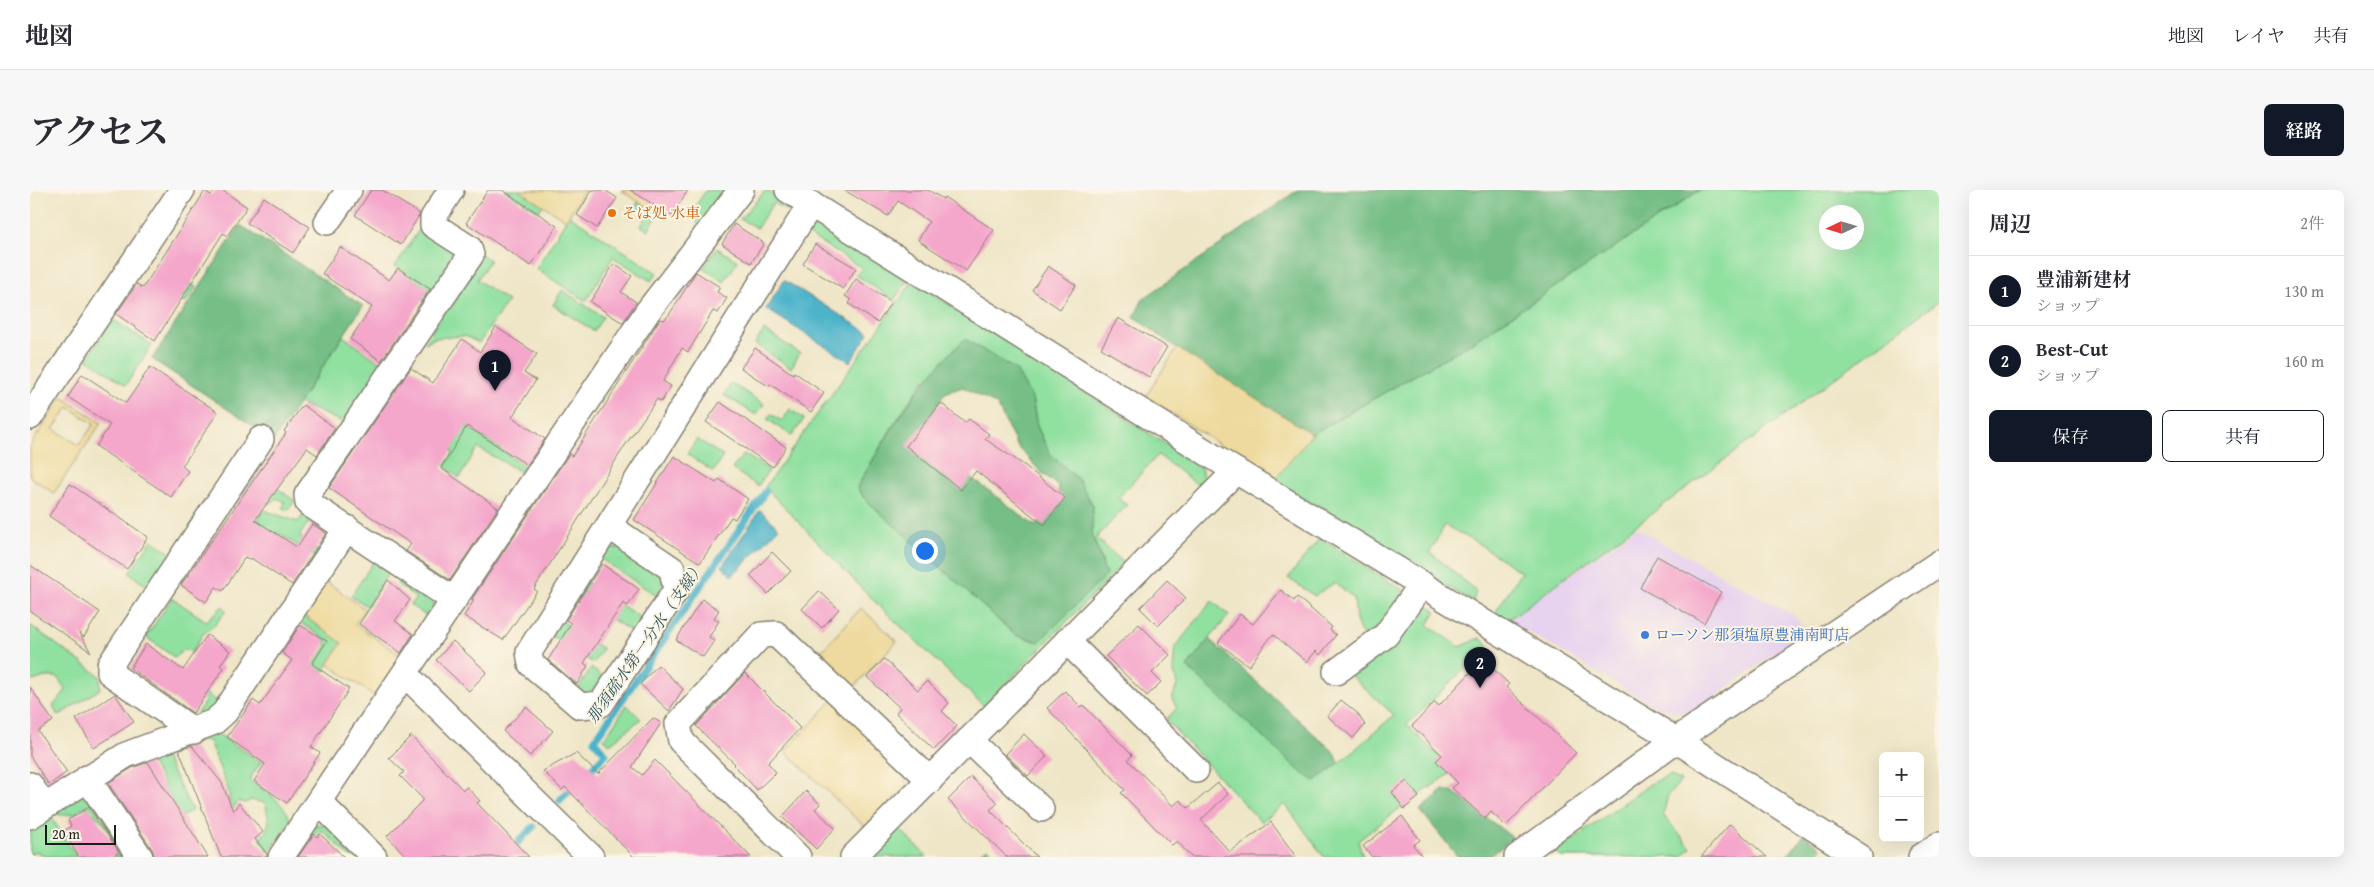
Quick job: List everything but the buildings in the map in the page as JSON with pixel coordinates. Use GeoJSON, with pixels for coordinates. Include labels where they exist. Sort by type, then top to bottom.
{"type":"FeatureCollection","features":[{"type":"Feature","properties":{"kind":"street"},"geometry":{"type":"LineString","coordinates":[[30,417],[182,190]]}},
{"type":"Feature","properties":{"kind":"street"},"geometry":{"type":"LineString","coordinates":[[328,222],[349,190]]}},
{"type":"Feature","properties":{"kind":"street"},"geometry":{"type":"LineString","coordinates":[[451,190],[433,218],[433,225],[469,248],[471,255],[307,495],[308,502],[454,600]]}},
{"type":"Feature","properties":{"kind":"street"},"geometry":{"type":"LineString","coordinates":[[281,857],[648,311],[741,190]]}},
{"type":"Feature","properties":{"kind":"street"},"geometry":{"type":"LineString","coordinates":[[788,190],[1236,471],[1676,740],[1859,857]]}},
{"type":"Feature","properties":{"kind":"street"},"geometry":{"type":"LineString","coordinates":[[609,526],[672,569],[676,590],[601,704],[580,706],[532,664],[529,652],[812,204]]}},
{"type":"Feature","properties":{"kind":"street"},"geometry":{"type":"LineString","coordinates":[[194,730],[110,673],[110,665],[261,439]]}},
{"type":"Feature","properties":{"kind":"street"},"geometry":{"type":"LineString","coordinates":[[853,857],[1236,471]]}},
{"type":"Feature","properties":{"kind":"street"},"geometry":{"type":"LineString","coordinates":[[30,785],[37,811],[126,755],[214,722],[225,712],[347,528]]}},
{"type":"Feature","properties":{"kind":"street"},"geometry":{"type":"LineString","coordinates":[[1517,857],[1676,740],[1939,563]]}},
{"type":"Feature","properties":{"kind":"street"},"geometry":{"type":"LineString","coordinates":[[1336,672],[1386,635],[1422,584]]}},
{"type":"Feature","properties":{"kind":"street"},"geometry":{"type":"LineString","coordinates":[[798,857],[681,741],[678,724],[761,635],[776,634],[930,780]]}},
{"type":"Feature","properties":{"kind":"street"},"geometry":{"type":"LineString","coordinates":[[1067,641],[1196,770]]}},
{"type":"Feature","properties":{"kind":"street"},"geometry":{"type":"LineString","coordinates":[[405,674],[591,857]]}},
{"type":"Feature","properties":{"kind":"street"},"geometry":{"type":"LineString","coordinates":[[969,740],[1041,809]]}},
{"type":"Feature","properties":{"kind":"street"},"geometry":{"type":"LineString","coordinates":[[87,778],[140,857]]}},
{"type":"Feature","properties":{"kind":"street"},"geometry":{"type":"LineString","coordinates":[[319,802],[374,857]]}},
{"type":"Feature","properties":{"kind":"street"},"geometry":{"type":"LineString","coordinates":[[1921,857],[1939,845]]}},
{"type":"Feature","properties":{"kind":"shaded area"},"geometry":{"type":"Polygon","coordinates":[[[1636,528],[1795,616],[1806,631],[1700,707],[1689,712],[1677,712],[1656,707],[1508,620],[1636,528]]]}},
{"type":"Feature","properties":{"kind":"green space"},"geometry":{"type":"Polygon","coordinates":[[[505,190],[519,190],[543,205],[539,211],[505,190]]]}},
{"type":"Feature","properties":{"kind":"green space"},"geometry":{"type":"Polygon","coordinates":[[[706,190],[731,190],[698,228],[695,207],[706,190]]]}},
{"type":"Feature","properties":{"kind":"green space"},"geometry":{"type":"Polygon","coordinates":[[[766,190],[792,206],[789,212],[773,203],[757,228],[740,219],[766,190]]]}},
{"type":"Feature","properties":{"kind":"green space"},"geometry":{"type":"Polygon","coordinates":[[[1298,190],[1700,190],[1471,343],[1312,434],[1177,348],[1134,317],[1143,299],[1298,190]]]}},
{"type":"Feature","properties":{"kind":"green space"},"geometry":{"type":"Polygon","coordinates":[[[1700,190],[1939,190],[1939,301],[1508,620],[1495,613],[1521,572],[1479,544],[1445,525],[1430,552],[1476,591],[1473,602],[1274,481],[1312,434],[1471,343],[1700,190]]]}},
{"type":"Feature","properties":{"kind":"green space"},"geometry":{"type":"Polygon","coordinates":[[[638,202],[650,210],[652,208],[660,212],[648,230],[641,226],[648,214],[636,206],[638,202]]]}},
{"type":"Feature","properties":{"kind":"green space"},"geometry":{"type":"Polygon","coordinates":[[[569,215],[657,273],[651,281],[613,257],[586,301],[536,269],[569,215]]]}},
{"type":"Feature","properties":{"kind":"green space"},"geometry":{"type":"Polygon","coordinates":[[[240,225],[363,306],[274,440],[152,359],[240,225]]]}},
{"type":"Feature","properties":{"kind":"green space"},"geometry":{"type":"Polygon","coordinates":[[[422,225],[460,251],[430,306],[424,301],[422,286],[395,267],[422,225]]]}},
{"type":"Feature","properties":{"kind":"green space"},"geometry":{"type":"Polygon","coordinates":[[[824,226],[909,278],[894,300],[856,275],[862,268],[807,234],[812,228],[824,226]]]}},
{"type":"Feature","properties":{"kind":"green space"},"geometry":{"type":"Polygon","coordinates":[[[717,248],[738,261],[724,282],[703,268],[717,248]]]}},
{"type":"Feature","properties":{"kind":"green space"},"geometry":{"type":"Polygon","coordinates":[[[479,253],[490,260],[477,280],[508,301],[479,343],[465,336],[435,338],[425,343],[479,253]]]}},
{"type":"Feature","properties":{"kind":"green space"},"geometry":{"type":"Polygon","coordinates":[[[172,272],[196,287],[185,303],[162,288],[172,272]]]}},
{"type":"Feature","properties":{"kind":"green space"},"geometry":{"type":"Polygon","coordinates":[[[913,281],[1201,467],[1203,478],[1199,486],[1158,455],[1118,498],[1127,505],[1096,538],[1124,563],[984,706],[872,599],[765,487],[913,281]],[[924,380],[892,427],[857,487],[864,498],[1015,635],[1039,642],[1103,563],[1092,535],[1093,505],[1078,479],[1050,454],[1037,426],[1032,398],[924,380]]]}},
{"type":"Feature","properties":{"kind":"green space"},"geometry":{"type":"Polygon","coordinates":[[[562,290],[603,317],[594,331],[553,305],[562,290]]]}},
{"type":"Feature","properties":{"kind":"green space"},"geometry":{"type":"Polygon","coordinates":[[[112,319],[152,345],[126,385],[87,359],[112,319]]]}},
{"type":"Feature","properties":{"kind":"green space"},"geometry":{"type":"Polygon","coordinates":[[[764,330],[800,353],[791,368],[755,344],[764,330]]]}},
{"type":"Feature","properties":{"kind":"green space"},"geometry":{"type":"Polygon","coordinates":[[[343,336],[385,366],[347,424],[299,403],[343,336]]]}},
{"type":"Feature","properties":{"kind":"green space"},"geometry":{"type":"Polygon","coordinates":[[[965,339],[1016,370],[1032,398],[1037,426],[1050,454],[1078,479],[1093,506],[1092,535],[1106,575],[1039,642],[1015,635],[864,498],[857,487],[905,408],[948,355],[965,339]],[[963,387],[945,393],[925,424],[920,443],[980,484],[1035,526],[1057,503],[1059,487],[1041,472],[1017,446],[997,405],[963,387]]]}},
{"type":"Feature","properties":{"kind":"green space"},"geometry":{"type":"Polygon","coordinates":[[[731,383],[764,404],[756,415],[724,395],[731,383]]]}},
{"type":"Feature","properties":{"kind":"green space"},"geometry":{"type":"Polygon","coordinates":[[[439,407],[526,467],[521,472],[478,448],[459,478],[444,466],[453,454],[439,407]]]}},
{"type":"Feature","properties":{"kind":"green space"},"geometry":{"type":"Polygon","coordinates":[[[790,409],[804,419],[792,436],[767,419],[771,414],[782,421],[790,409]]]}},
{"type":"Feature","properties":{"kind":"green space"},"geometry":{"type":"Polygon","coordinates":[[[697,439],[723,456],[713,472],[687,454],[697,439]]]}},
{"type":"Feature","properties":{"kind":"green space"},"geometry":{"type":"Polygon","coordinates":[[[744,454],[769,470],[758,486],[732,469],[744,454]]]}},
{"type":"Feature","properties":{"kind":"green space"},"geometry":{"type":"Polygon","coordinates":[[[254,476],[265,485],[274,486],[295,501],[287,511],[283,508],[285,502],[277,498],[273,502],[264,504],[255,502],[242,494],[254,476]]]}},
{"type":"Feature","properties":{"kind":"green space"},"geometry":{"type":"Polygon","coordinates":[[[264,510],[298,522],[306,511],[333,529],[330,533],[313,523],[307,524],[300,535],[303,542],[321,553],[317,558],[280,534],[274,534],[256,523],[264,510]]]}},
{"type":"Feature","properties":{"kind":"green space"},"geometry":{"type":"Polygon","coordinates":[[[1320,538],[1406,592],[1379,627],[1363,637],[1356,621],[1354,598],[1334,583],[1315,596],[1288,578],[1320,538]]]}},
{"type":"Feature","properties":{"kind":"green space"},"geometry":{"type":"Polygon","coordinates":[[[152,540],[171,553],[148,587],[129,573],[152,540]]]}},
{"type":"Feature","properties":{"kind":"green space"},"geometry":{"type":"Polygon","coordinates":[[[622,547],[661,574],[664,591],[660,598],[598,557],[605,550],[622,547]]]}},
{"type":"Feature","properties":{"kind":"green space"},"geometry":{"type":"Polygon","coordinates":[[[374,561],[390,571],[367,606],[351,596],[374,561]]]}},
{"type":"Feature","properties":{"kind":"green space"},"geometry":{"type":"Polygon","coordinates":[[[402,577],[432,597],[435,608],[428,617],[410,605],[416,598],[397,584],[402,577]]]}},
{"type":"Feature","properties":{"kind":"green space"},"geometry":{"type":"Polygon","coordinates":[[[585,581],[644,620],[635,634],[576,596],[585,581]]]}},
{"type":"Feature","properties":{"kind":"green space"},"geometry":{"type":"Polygon","coordinates":[[[172,598],[206,621],[223,606],[226,611],[214,626],[203,634],[192,652],[184,649],[175,658],[146,637],[172,598]]]}},
{"type":"Feature","properties":{"kind":"green space"},"geometry":{"type":"Polygon","coordinates":[[[1212,601],[1229,615],[1187,667],[1315,781],[1351,753],[1394,715],[1349,674],[1394,641],[1424,603],[1436,611],[1428,625],[1460,647],[1479,638],[1489,645],[1407,725],[1454,771],[1399,809],[1358,841],[1363,857],[1324,857],[1285,804],[1261,822],[1166,720],[1177,708],[1172,699],[1177,685],[1173,668],[1175,647],[1212,601]]]}},
{"type":"Feature","properties":{"kind":"green space"},"geometry":{"type":"Polygon","coordinates":[[[301,614],[343,643],[319,678],[310,671],[327,645],[325,639],[297,620],[301,614]]]}},
{"type":"Feature","properties":{"kind":"green space"},"geometry":{"type":"Polygon","coordinates":[[[560,620],[603,649],[593,663],[551,635],[560,620]]]}},
{"type":"Feature","properties":{"kind":"green space"},"geometry":{"type":"Polygon","coordinates":[[[30,625],[100,676],[100,689],[58,716],[53,706],[66,690],[57,677],[45,677],[33,681],[30,679],[30,625]]]}},
{"type":"Feature","properties":{"kind":"green space"},"geometry":{"type":"Polygon","coordinates":[[[1209,639],[1335,753],[1339,763],[1315,781],[1302,773],[1187,667],[1209,639]]]}},
{"type":"Feature","properties":{"kind":"green space"},"geometry":{"type":"Polygon","coordinates":[[[591,668],[606,679],[596,693],[583,694],[577,690],[591,668]]]}},
{"type":"Feature","properties":{"kind":"green space"},"geometry":{"type":"Polygon","coordinates":[[[204,692],[220,704],[214,711],[193,719],[206,700],[201,696],[204,692]]]}},
{"type":"Feature","properties":{"kind":"green space"},"geometry":{"type":"Polygon","coordinates":[[[627,705],[641,719],[610,744],[604,739],[627,705]]]}},
{"type":"Feature","properties":{"kind":"green space"},"geometry":{"type":"Polygon","coordinates":[[[215,732],[261,762],[249,780],[279,802],[288,814],[291,821],[269,852],[260,839],[268,826],[268,814],[265,803],[252,800],[245,803],[238,801],[220,827],[230,805],[229,792],[209,741],[203,740],[180,749],[179,745],[215,732]]]}},
{"type":"Feature","properties":{"kind":"green space"},"geometry":{"type":"Polygon","coordinates":[[[164,755],[192,810],[180,818],[160,791],[165,786],[149,759],[164,755]]]}},
{"type":"Feature","properties":{"kind":"green space"},"geometry":{"type":"Polygon","coordinates":[[[1670,775],[1681,781],[1668,795],[1663,815],[1691,848],[1682,857],[1561,857],[1556,852],[1650,784],[1670,775]]]}},
{"type":"Feature","properties":{"kind":"green space"},"geometry":{"type":"Polygon","coordinates":[[[1443,790],[1452,791],[1513,838],[1489,857],[1458,857],[1420,810],[1443,790]]]}},
{"type":"Feature","properties":{"kind":"green space"},"geometry":{"type":"Polygon","coordinates":[[[84,794],[125,849],[122,857],[114,857],[118,854],[108,830],[100,819],[85,806],[74,814],[59,815],[56,810],[84,794]]]}},
{"type":"Feature","properties":{"kind":"green space"},"geometry":{"type":"Polygon","coordinates":[[[49,814],[75,857],[43,856],[36,851],[30,855],[30,827],[49,814]]]}},
{"type":"Feature","properties":{"kind":"green space"},"geometry":{"type":"Polygon","coordinates":[[[329,824],[362,857],[350,857],[323,831],[314,834],[295,855],[314,825],[329,824]]]}},
{"type":"Feature","properties":{"kind":"green space"},"geometry":{"type":"Polygon","coordinates":[[[899,828],[927,857],[870,857],[899,828]]]}},
{"type":"Feature","properties":{"kind":"green space"},"geometry":{"type":"Polygon","coordinates":[[[1804,835],[1822,848],[1814,857],[1786,857],[1804,835]]]}},
{"type":"Feature","properties":{"kind":"green space"},"geometry":{"type":"Polygon","coordinates":[[[988,848],[996,857],[973,857],[988,848]]]}},
{"type":"Feature","properties":{"kind":"sand"},"geometry":{"type":"Polygon","coordinates":[[[519,190],[585,190],[566,220],[519,190]]]}},
{"type":"Feature","properties":{"kind":"sand"},"geometry":{"type":"Polygon","coordinates":[[[621,190],[664,190],[651,210],[621,190]]]}},
{"type":"Feature","properties":{"kind":"sand"},"geometry":{"type":"Polygon","coordinates":[[[1177,348],[1312,434],[1274,481],[1146,396],[1177,348]]]}},
{"type":"Feature","properties":{"kind":"sand"},"geometry":{"type":"Polygon","coordinates":[[[62,397],[101,423],[54,493],[30,477],[30,446],[62,397]],[[69,407],[53,429],[79,445],[94,424],[69,407]]]}},
{"type":"Feature","properties":{"kind":"sand"},"geometry":{"type":"Polygon","coordinates":[[[324,580],[365,609],[355,624],[403,657],[376,697],[328,664],[342,643],[301,614],[324,580]]]}},
{"type":"Feature","properties":{"kind":"sand"},"geometry":{"type":"Polygon","coordinates":[[[861,608],[897,641],[851,690],[816,657],[861,608]]]}},
{"type":"Feature","properties":{"kind":"sand"},"geometry":{"type":"Polygon","coordinates":[[[833,700],[906,769],[906,787],[865,827],[785,751],[833,700]]]}},
{"type":"Feature","properties":{"kind":"water"},"geometry":{"type":"Polygon","coordinates":[[[784,280],[869,333],[850,362],[766,309],[784,280]]]}},
{"type":"Feature","properties":{"kind":"water"},"geometry":{"type":"Polygon","coordinates":[[[760,510],[779,528],[732,576],[722,566],[760,510]]]}},
{"type":"Feature","properties":{"kind":"waterway","name":"那須疏水第一分水（支線）"},"geometry":{"type":"LineString","coordinates":[[585,775],[606,754],[594,741],[766,491]]}},
{"type":"Feature","properties":{"kind":"waterway","name":"那須疏水第一分水（支線）"},"geometry":{"type":"LineString","coordinates":[[560,800],[574,786]]}},
{"type":"Feature","properties":{"kind":"waterway","name":"那須疏水第一分水（支線）"},"geometry":{"type":"LineString","coordinates":[[503,857],[533,827]]}},
{"type":"Feature","properties":{"kind":"place","name":"そば処 水車"},"geometry":{"type":"Point","coordinates":[612,213]}},
{"type":"Feature","properties":{"kind":"place","name":"豊浦新建材"},"geometry":{"type":"Point","coordinates":[495,391]}},
{"type":"Feature","properties":{"kind":"place","name":"ローソン那須塩原豊浦南町店"},"geometry":{"type":"Point","coordinates":[1645,635]}},
{"type":"Feature","properties":{"kind":"place","name":"Best-Cut"},"geometry":{"type":"Point","coordinates":[1480,688]}}]}
